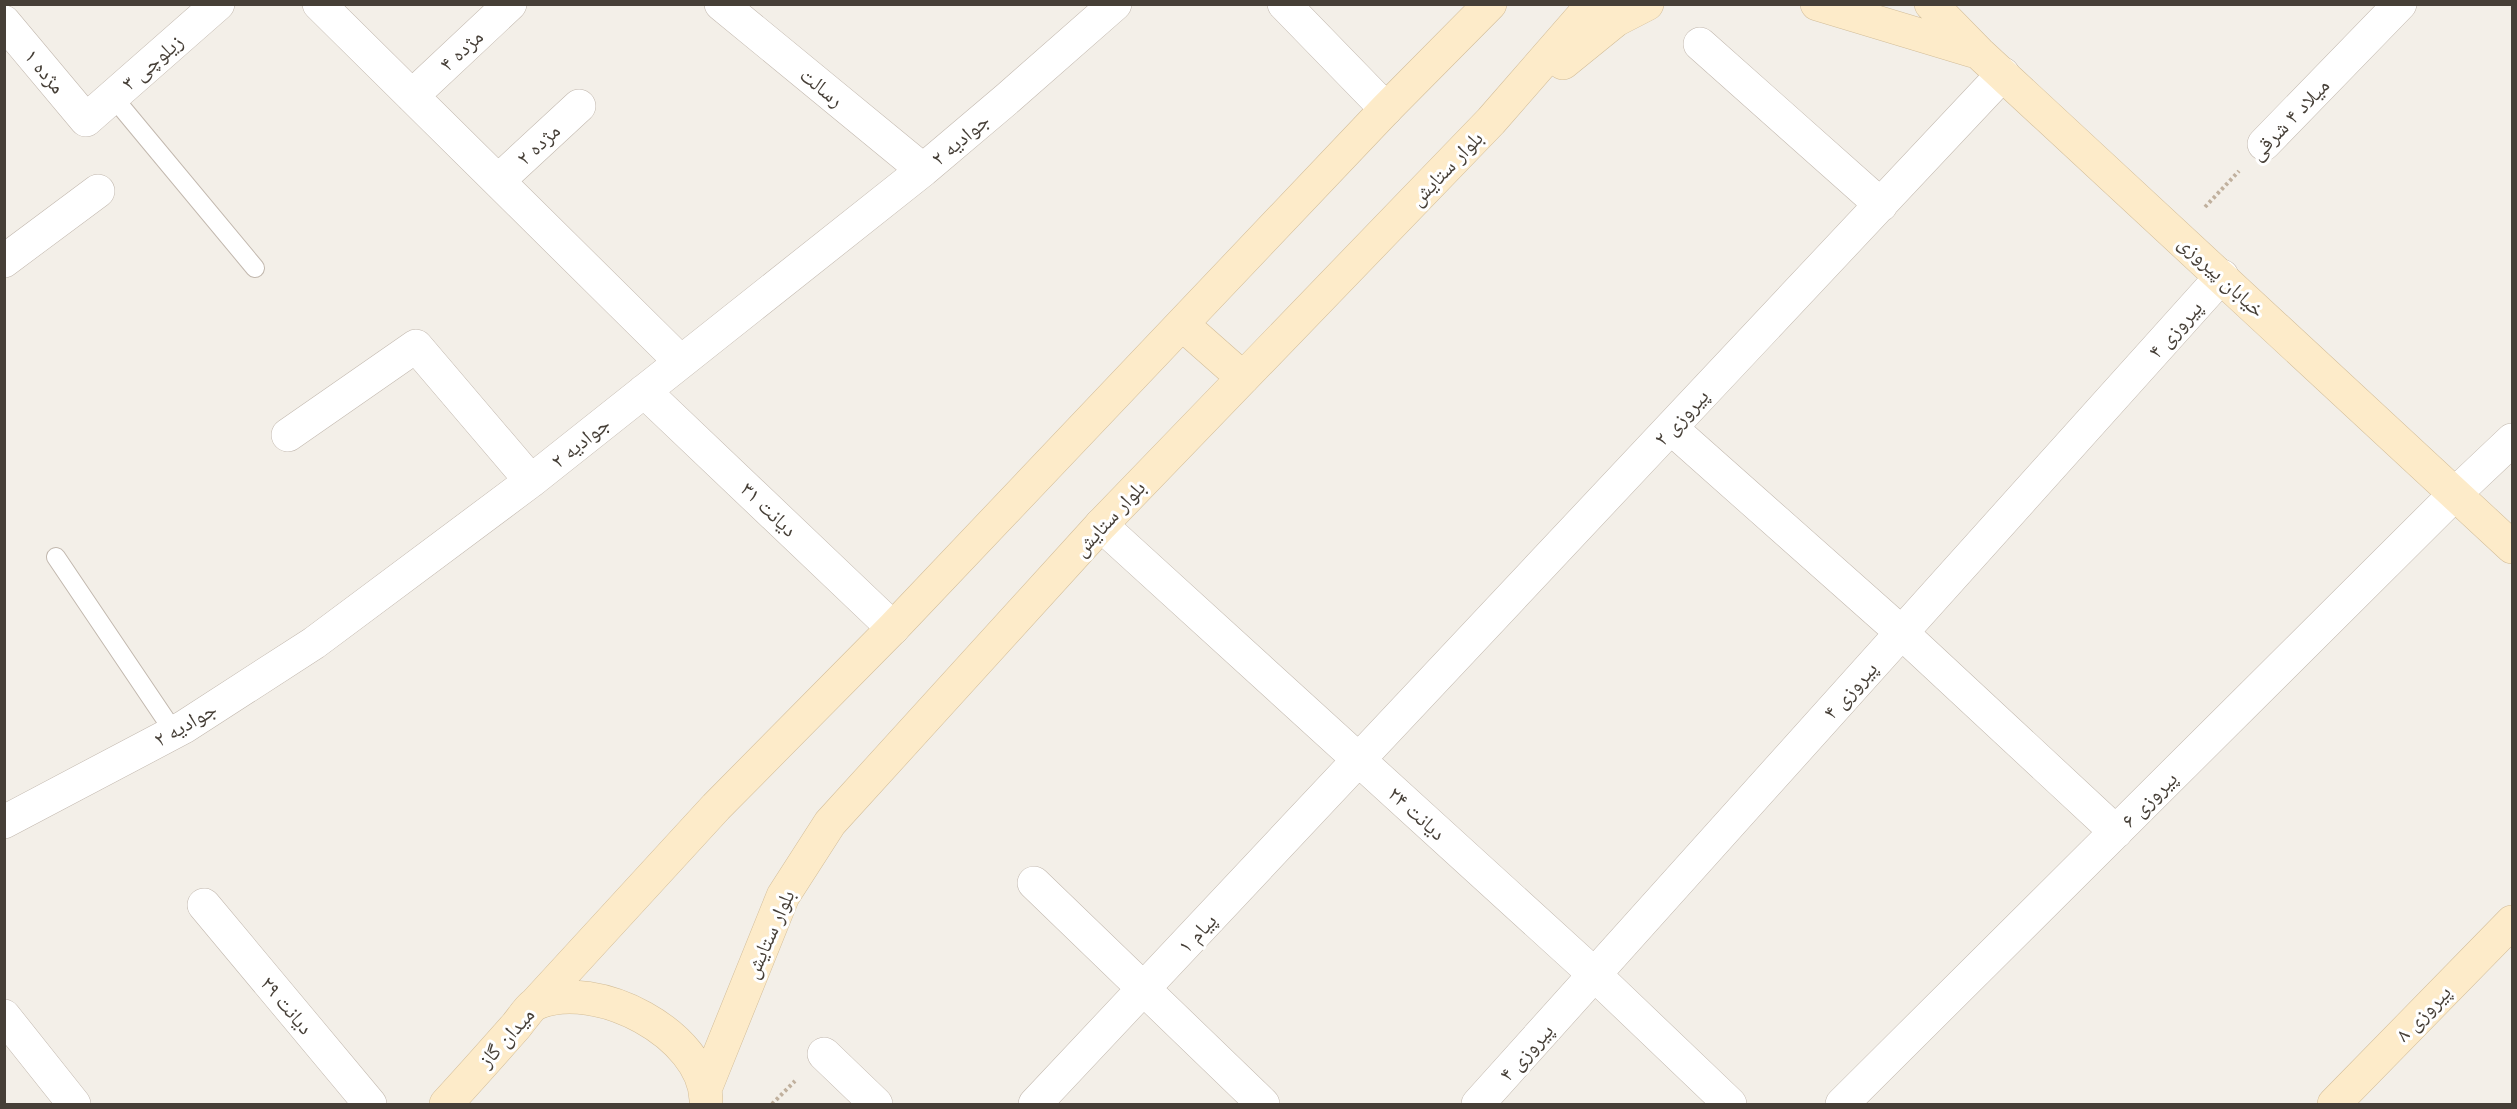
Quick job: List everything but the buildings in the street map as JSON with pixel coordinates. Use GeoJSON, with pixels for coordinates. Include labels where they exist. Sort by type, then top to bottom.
{"type":"FeatureCollection","features":[{"type":"Feature","properties":{"kind":"main road"},"geometry":{"type":"LineString","coordinates":[[1453,39],[1465,4]]}},
{"type":"Feature","properties":{"kind":"main road"},"geometry":{"type":"LineString","coordinates":[[536,1003],[716,807],[893,628],[1386,109],[1490,4]]}},
{"type":"Feature","properties":{"kind":"main road","name":"بلوار ستایش"},"geometry":{"type":"LineString","coordinates":[[706,1096],[783,896],[830,823],[1101,525],[1491,121],[1593,4]]}},
{"type":"Feature","properties":{"kind":"main road"},"geometry":{"type":"LineString","coordinates":[[1491,121],[1616,20],[1647,4]]}},
{"type":"Feature","properties":{"kind":"main road"},"geometry":{"type":"LineString","coordinates":[[1817,4],[1979,52]]}},
{"type":"Feature","properties":{"kind":"main road","name":"خیابان پیروزی"},"geometry":{"type":"LineString","coordinates":[[1931,4],[1979,52],[2223,276],[2512,547]]}},
{"type":"Feature","properties":{"kind":"main road"},"geometry":{"type":"LineString","coordinates":[[1183,325],[1243,378]]}},
{"type":"Feature","properties":{"kind":"main road","name":"پیروزی ۸"},"geometry":{"type":"LineString","coordinates":[[2334,1104],[2512,922]]}},
{"type":"Feature","properties":{"kind":"main road","name":"میدان گاز"},"geometry":{"type":"LineString","coordinates":[[447,1104],[536,1003],[564,998],[592,999],[646,1017],[672,1035],[695,1063],[706,1096]]}},
{"type":"Feature","properties":{"kind":"street","name":"زیلوچی ۳"},"geometry":{"type":"LineString","coordinates":[[86,120],[218,4]]}},
{"type":"Feature","properties":{"kind":"street"},"geometry":{"type":"LineString","coordinates":[[319,4],[681,363]]}},
{"type":"Feature","properties":{"kind":"street","name":"مژده ۴"},"geometry":{"type":"LineString","coordinates":[[412,96],[510,4]]}},
{"type":"Feature","properties":{"kind":"street","name":"رسالت"},"geometry":{"type":"LineString","coordinates":[[721,4],[923,170]]}},
{"type":"Feature","properties":{"kind":"street","name":"جوادیه ۲"},"geometry":{"type":"LineString","coordinates":[[4,822],[174,732],[244,690],[314,643],[531,482],[923,170],[1115,4]]}},
{"type":"Feature","properties":{"kind":"street"},"geometry":{"type":"LineString","coordinates":[[1284,4],[1386,109]]}},
{"type":"Feature","properties":{"kind":"street","name":"میلاد ۴ شرقی"},"geometry":{"type":"LineString","coordinates":[[2264,144],[2400,4]]}},
{"type":"Feature","properties":{"kind":"street","name":"مژده ۱"},"geometry":{"type":"LineString","coordinates":[[4,22],[86,120]]}},
{"type":"Feature","properties":{"kind":"street"},"geometry":{"type":"LineString","coordinates":[[1700,44],[1881,205]]}},
{"type":"Feature","properties":{"kind":"street","name":"پیروزی ۲"},"geometry":{"type":"LineString","coordinates":[[1359,760],[2003,74]]}},
{"type":"Feature","properties":{"kind":"street","name":"مژده ۲"},"geometry":{"type":"LineString","coordinates":[[498,181],[579,106]]}},
{"type":"Feature","properties":{"kind":"street"},"geometry":{"type":"LineString","coordinates":[[4,261],[98,190]]}},
{"type":"Feature","properties":{"kind":"street","name":"پیروزی ۴"},"geometry":{"type":"LineString","coordinates":[[1478,1104],[2223,276]]}},
{"type":"Feature","properties":{"kind":"street"},"geometry":{"type":"LineString","coordinates":[[288,435],[416,346],[531,482]]}},
{"type":"Feature","properties":{"kind":"street","name":"دیانت ۳۱"},"geometry":{"type":"LineString","coordinates":[[644,391],[893,628]]}},
{"type":"Feature","properties":{"kind":"street"},"geometry":{"type":"LineString","coordinates":[[1671,428],[1902,633],[2116,832]]}},
{"type":"Feature","properties":{"kind":"street","name":"پیروزی ۶"},"geometry":{"type":"LineString","coordinates":[[1842,1104],[2512,440]]}},
{"type":"Feature","properties":{"kind":"street","name":"دیانت ۲۴"},"geometry":{"type":"LineString","coordinates":[[1101,525],[1595,975],[1730,1104]]}},
{"type":"Feature","properties":{"kind":"street","name":"پیام ۱"},"geometry":{"type":"LineString","coordinates":[[1035,1104],[1359,760]]}},
{"type":"Feature","properties":{"kind":"street"},"geometry":{"type":"LineString","coordinates":[[1034,883],[1263,1104]]}},
{"type":"Feature","properties":{"kind":"street","name":"دیانت ۲۹"},"geometry":{"type":"LineString","coordinates":[[204,905],[370,1104]]}},
{"type":"Feature","properties":{"kind":"street"},"geometry":{"type":"LineString","coordinates":[[4,1016],[74,1104]]}},
{"type":"Feature","properties":{"kind":"street"},"geometry":{"type":"LineString","coordinates":[[824,1054],[876,1104]]}},
{"type":"Feature","properties":{"kind":"lane"},"geometry":{"type":"LineString","coordinates":[[113,97],[255,268]]}},
{"type":"Feature","properties":{"kind":"lane"},"geometry":{"type":"LineString","coordinates":[[56,557],[174,732]]}},
{"type":"Feature","properties":{"kind":"path","name":"میلاد ۴ شرقی"},"geometry":{"type":"LineString","coordinates":[[2178,235],[2264,144]]}}]}
